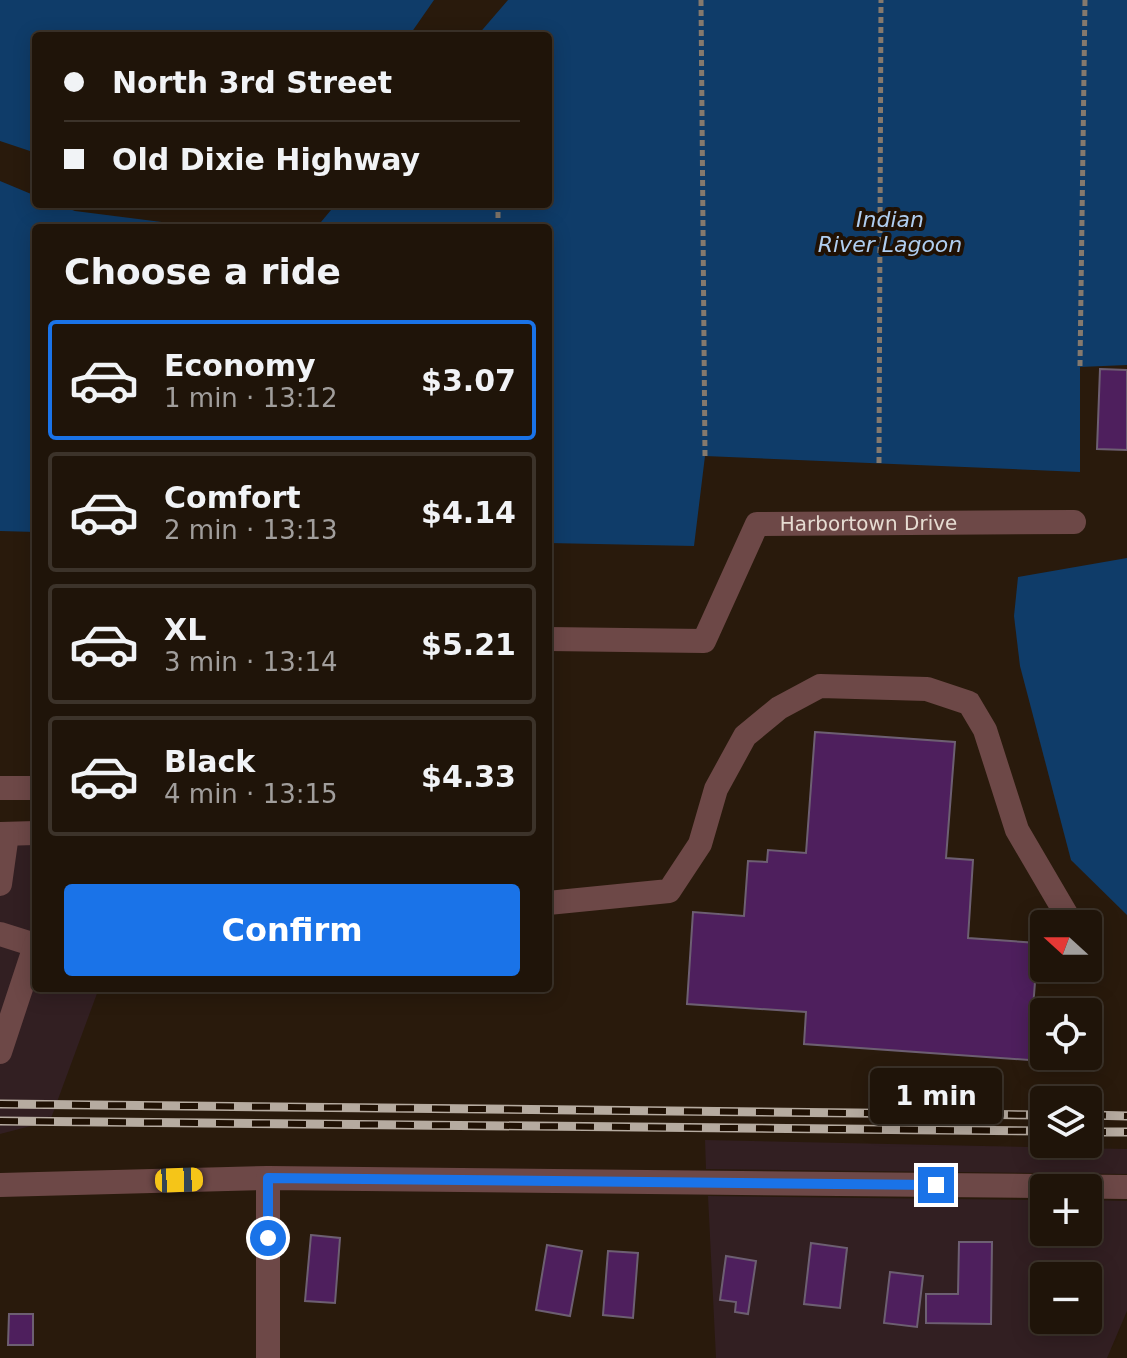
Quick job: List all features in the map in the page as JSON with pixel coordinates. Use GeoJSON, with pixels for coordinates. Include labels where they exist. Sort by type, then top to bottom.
{"type":"FeatureCollection","features":[{"type":"Feature","properties":{"kind":"street","name":"Harbortown Drive"},"geometry":{"type":"LineString","coordinates":[[552,639],[704,641],[757,524],[1074,522]]}},
{"type":"Feature","properties":{"kind":"street"},"geometry":{"type":"LineString","coordinates":[[552,903],[669,891],[700,844],[716,789],[745,736],[779,708],[820,686],[927,689],[969,703],[985,730],[1017,830],[1064,910]]}},
{"type":"Feature","properties":{"kind":"street"},"geometry":{"type":"LineString","coordinates":[[0,788],[32,788]]}},
{"type":"Feature","properties":{"kind":"street"},"geometry":{"type":"LineString","coordinates":[[3,834],[32,823]]}},
{"type":"Feature","properties":{"kind":"street"},"geometry":{"type":"LineString","coordinates":[[3,834],[32,833]]}},
{"type":"Feature","properties":{"kind":"street"},"geometry":{"type":"LineString","coordinates":[[0,884],[3,834]]}},
{"type":"Feature","properties":{"kind":"street"},"geometry":{"type":"LineString","coordinates":[[0,934],[32,943]]}},
{"type":"Feature","properties":{"kind":"street"},"geometry":{"type":"LineString","coordinates":[[0,1052],[6,1011],[32,953]]}},
{"type":"Feature","properties":{"kind":"street"},"geometry":{"type":"LineString","coordinates":[[0,1185],[268,1178],[1127,1187]]}},
{"type":"Feature","properties":{"kind":"street"},"geometry":{"type":"LineString","coordinates":[[268,1178],[268,1358]]}},
{"type":"Feature","properties":{"kind":"path"},"geometry":{"type":"LineString","coordinates":[[701,0],[705,456]]}},
{"type":"Feature","properties":{"kind":"path"},"geometry":{"type":"LineString","coordinates":[[879,463],[881,0]]}},
{"type":"Feature","properties":{"kind":"path"},"geometry":{"type":"LineString","coordinates":[[1080,366],[1085,0]]}},
{"type":"Feature","properties":{"kind":"shaded area"},"geometry":{"type":"Polygon","coordinates":[[[0,822],[32,823],[32,992],[98,992],[50,1121],[0,1134],[0,822]]]}},
{"type":"Feature","properties":{"kind":"shaded area"},"geometry":{"type":"Polygon","coordinates":[[[705,1140],[1030,1147],[1030,1158],[1102,1158],[1102,1148],[1127,1149],[1127,1174],[706,1169],[705,1140]]]}},
{"type":"Feature","properties":{"kind":"shaded area"},"geometry":{"type":"Polygon","coordinates":[[[708,1196],[1030,1200],[1030,1246],[1102,1246],[1102,1200],[1127,1201],[1127,1311],[1107,1358],[716,1358],[708,1196]]]}},
{"type":"Feature","properties":{"kind":"water"},"geometry":{"type":"Polygon","coordinates":[[[0,0],[434,0],[412,32],[32,32],[32,152],[0,141],[0,0]]]}},
{"type":"Feature","properties":{"kind":"water","name":"Indian River Lagoon"},"geometry":{"type":"Polygon","coordinates":[[[508,0],[1127,0],[1127,365],[1080,367],[1080,472],[705,456],[694,546],[552,543],[552,224],[319,224],[333,208],[552,208],[552,32],[480,32],[508,0]]]}},
{"type":"Feature","properties":{"kind":"water"},"geometry":{"type":"Polygon","coordinates":[[[0,181],[32,194],[32,208],[67,208],[177,224],[32,224],[32,532],[0,531],[0,181]]]}},
{"type":"Feature","properties":{"kind":"water"},"geometry":{"type":"Polygon","coordinates":[[[1127,558],[1127,915],[1071,860],[1020,666],[1014,616],[1018,577],[1127,558]]]}},
{"type":"Feature","properties":{"kind":"building"},"geometry":{"type":"Polygon","coordinates":[[[1100,369],[1127,370],[1127,450],[1097,449],[1100,369]]]}},
{"type":"Feature","properties":{"kind":"building"},"geometry":{"type":"Polygon","coordinates":[[[815,732],[955,742],[946,858],[973,860],[968,938],[1030,942],[1030,982],[1035,982],[1034,998],[1030,998],[1029,1060],[804,1044],[806,1012],[687,1004],[693,912],[744,916],[748,861],[767,862],[768,850],[806,853],[815,732]]]}},
{"type":"Feature","properties":{"kind":"building"},"geometry":{"type":"Polygon","coordinates":[[[311,1235],[340,1238],[335,1303],[305,1301],[311,1235]]]}},
{"type":"Feature","properties":{"kind":"building"},"geometry":{"type":"Polygon","coordinates":[[[959,1242],[992,1242],[991,1324],[926,1323],[926,1294],[958,1294],[959,1242]]]}},
{"type":"Feature","properties":{"kind":"building"},"geometry":{"type":"Polygon","coordinates":[[[811,1243],[847,1248],[840,1308],[804,1304],[811,1243]]]}},
{"type":"Feature","properties":{"kind":"building"},"geometry":{"type":"Polygon","coordinates":[[[547,1245],[582,1251],[570,1316],[536,1310],[547,1245]]]}},
{"type":"Feature","properties":{"kind":"building"},"geometry":{"type":"Polygon","coordinates":[[[608,1251],[638,1253],[633,1318],[603,1315],[608,1251]]]}},
{"type":"Feature","properties":{"kind":"building"},"geometry":{"type":"Polygon","coordinates":[[[726,1256],[756,1261],[748,1314],[735,1312],[736,1302],[720,1300],[726,1256]]]}},
{"type":"Feature","properties":{"kind":"building"},"geometry":{"type":"Polygon","coordinates":[[[890,1272],[923,1276],[917,1327],[884,1323],[890,1272]]]}},
{"type":"Feature","properties":{"kind":"building"},"geometry":{"type":"Polygon","coordinates":[[[9,1314],[33,1314],[33,1345],[8,1345],[9,1314]]]}},
{"type":"Feature","properties":{"kind":"railway"},"geometry":{"type":"LineString","coordinates":[[0,1104],[1030,1115]]}},
{"type":"Feature","properties":{"kind":"railway"},"geometry":{"type":"LineString","coordinates":[[1102,1115],[1127,1116]]}},
{"type":"Feature","properties":{"kind":"railway"},"geometry":{"type":"LineString","coordinates":[[0,1121],[1030,1131]]}},
{"type":"Feature","properties":{"kind":"railway"},"geometry":{"type":"LineString","coordinates":[[1102,1132],[1127,1132]]}},
{"type":"Feature","properties":{"kind":"route"},"geometry":{"type":"LineString","coordinates":[[268,1238],[268,1178],[936,1185]]}}]}
